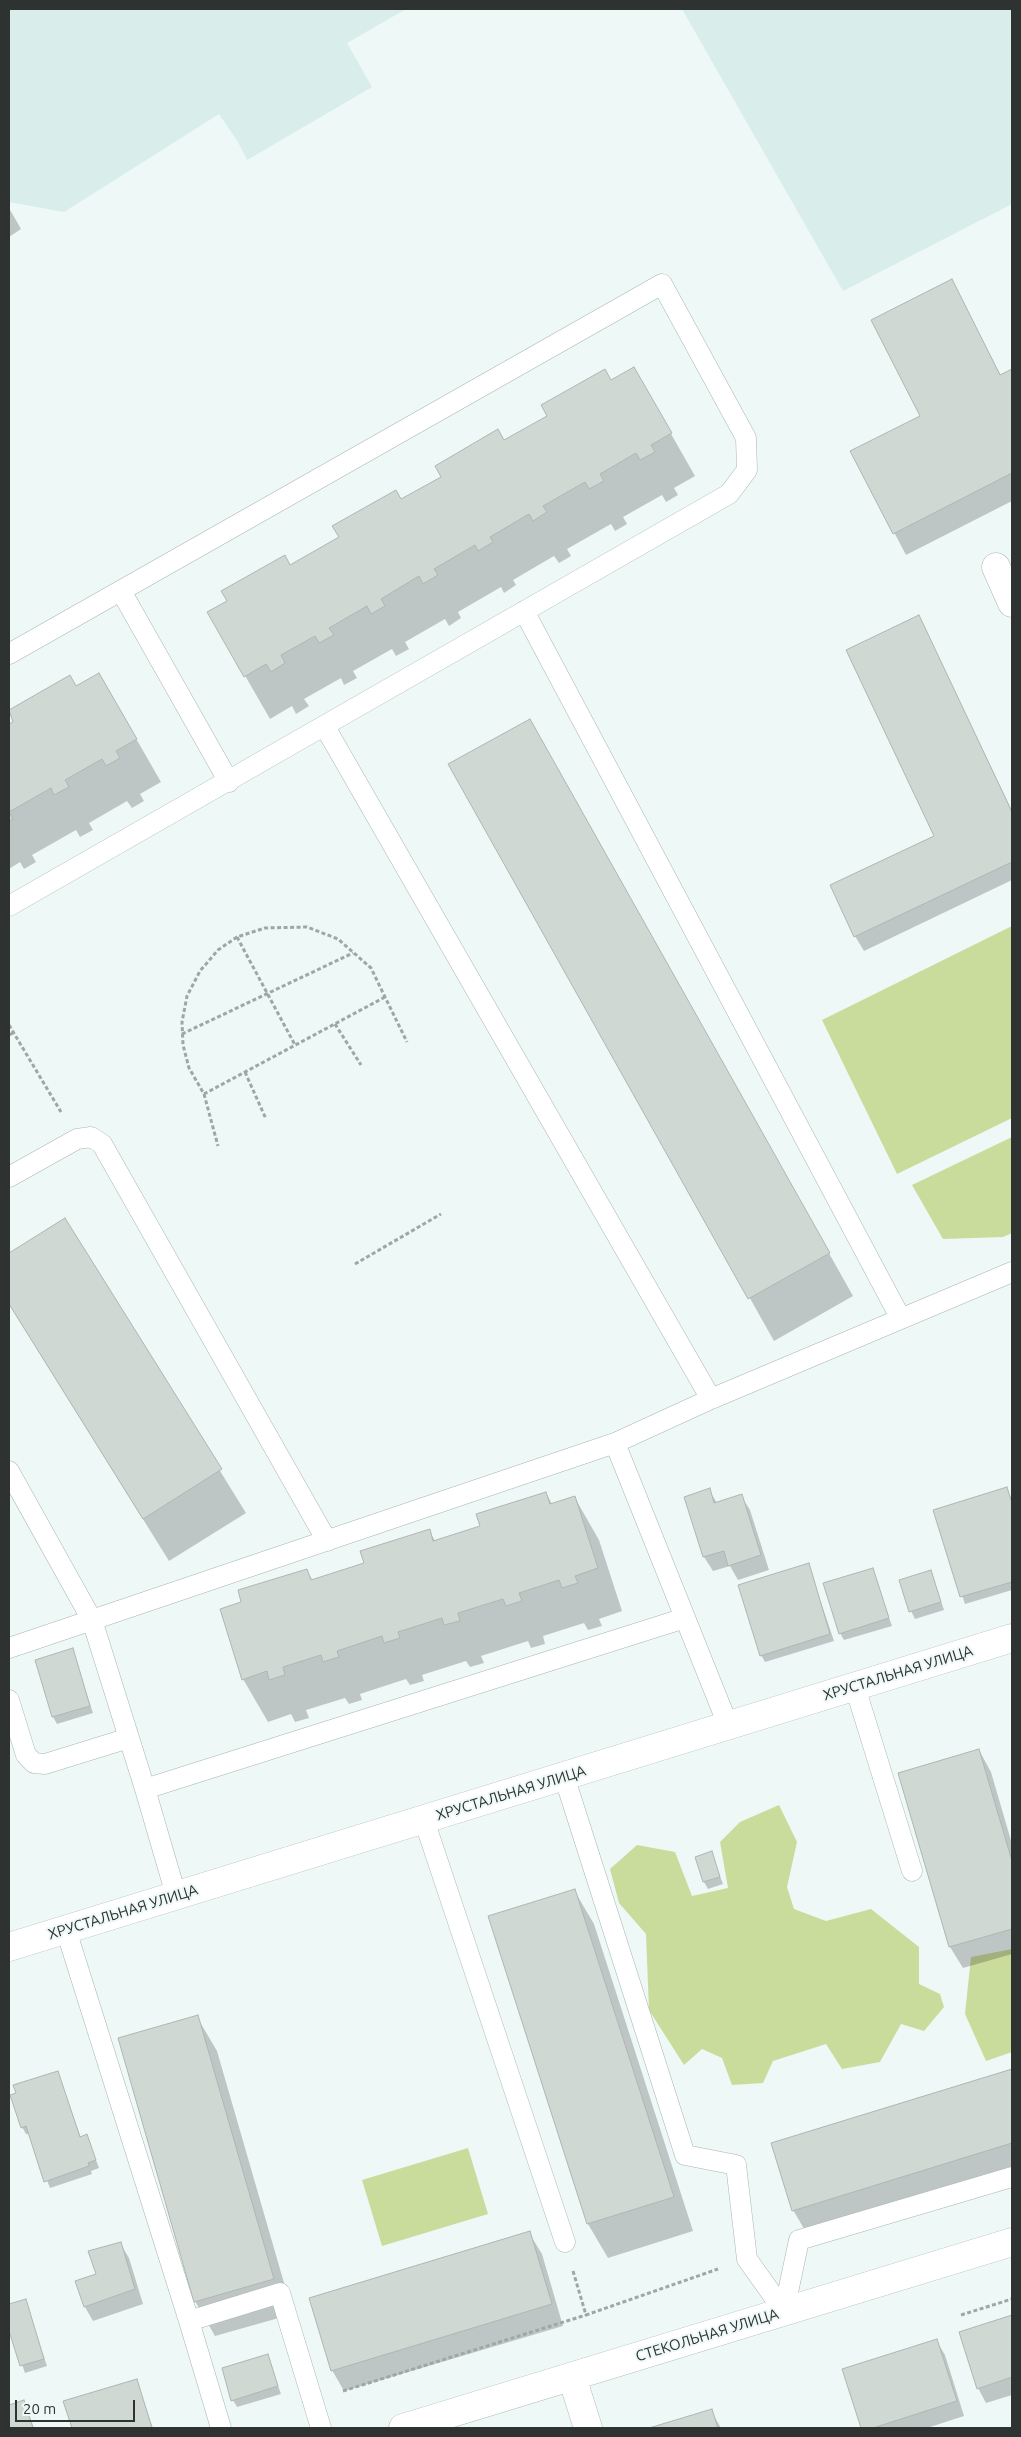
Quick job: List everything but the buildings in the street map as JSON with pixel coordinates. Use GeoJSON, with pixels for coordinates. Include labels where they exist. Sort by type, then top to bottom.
{"type":"FeatureCollection","features":[{"type":"Feature","properties":{"kind":"main road"},"geometry":{"type":"LineString","coordinates":[[996,567],[1012,603]]}},
{"type":"Feature","properties":{"kind":"main road","name":"ХРУСТАЛЬНАЯ УЛИЦА"},"geometry":{"type":"LineString","coordinates":[[9,1947],[1012,1638]]}},
{"type":"Feature","properties":{"kind":"main road","name":"СТЕКОЛЬНАЯ УЛИЦА"},"geometry":{"type":"LineString","coordinates":[[403,2428],[1012,2242]]}},
{"type":"Feature","properties":{"kind":"main road"},"geometry":{"type":"LineString","coordinates":[[572,2377],[588,2428]]}},
{"type":"Feature","properties":{"kind":"lane"},"geometry":{"type":"LineString","coordinates":[[9,654],[662,284],[746,438],[746,470],[729,494],[229,782],[9,906]]}},
{"type":"Feature","properties":{"kind":"lane"},"geometry":{"type":"LineString","coordinates":[[121,591],[229,782]]}},
{"type":"Feature","properties":{"kind":"lane"},"geometry":{"type":"LineString","coordinates":[[524,611],[901,1319]]}},
{"type":"Feature","properties":{"kind":"lane"},"geometry":{"type":"LineString","coordinates":[[325,727],[711,1399]]}},
{"type":"Feature","properties":{"kind":"lane"},"geometry":{"type":"LineString","coordinates":[[9,1177],[77,1139],[91,1137],[102,1144],[327,1541]]}},
{"type":"Feature","properties":{"kind":"lane"},"geometry":{"type":"LineString","coordinates":[[9,1648],[615,1443],[711,1399],[1012,1272]]}},
{"type":"Feature","properties":{"kind":"lane"},"geometry":{"type":"LineString","coordinates":[[615,1443],[728,1725]]}},
{"type":"Feature","properties":{"kind":"lane"},"geometry":{"type":"LineString","coordinates":[[9,1472],[92,1620],[176,1895]]}},
{"type":"Feature","properties":{"kind":"lane"},"geometry":{"type":"LineString","coordinates":[[145,1789],[685,1618]]}},
{"type":"Feature","properties":{"kind":"lane"},"geometry":{"type":"LineString","coordinates":[[855,1687],[912,1871]]}},
{"type":"Feature","properties":{"kind":"lane"},"geometry":{"type":"LineString","coordinates":[[9,1700],[26,1755],[34,1763],[45,1764],[129,1738]]}},
{"type":"Feature","properties":{"kind":"lane"},"geometry":{"type":"LineString","coordinates":[[564,1776],[685,2155],[736,2165],[747,2258],[784,2312]]}},
{"type":"Feature","properties":{"kind":"lane"},"geometry":{"type":"LineString","coordinates":[[424,1820],[565,2242]]}},
{"type":"Feature","properties":{"kind":"lane"},"geometry":{"type":"LineString","coordinates":[[66,1930],[221,2428]]}},
{"type":"Feature","properties":{"kind":"lane"},"geometry":{"type":"LineString","coordinates":[[784,2312],[799,2240],[1012,2177]]}},
{"type":"Feature","properties":{"kind":"lane"},"geometry":{"type":"LineString","coordinates":[[189,2322],[280,2293],[321,2428]]}},
{"type":"Feature","properties":{"kind":"path"},"geometry":{"type":"LineString","coordinates":[[218,1146],[204,1094],[189,1068],[182,1034],[182,1022],[187,996],[200,971],[218,950],[237,937],[266,928],[308,927],[338,939],[371,968],[407,1042]]}},
{"type":"Feature","properties":{"kind":"path"},"geometry":{"type":"LineString","coordinates":[[237,937],[295,1045]]}},
{"type":"Feature","properties":{"kind":"path"},"geometry":{"type":"LineString","coordinates":[[182,1034],[353,953]]}},
{"type":"Feature","properties":{"kind":"path"},"geometry":{"type":"LineString","coordinates":[[204,1094],[386,997]]}},
{"type":"Feature","properties":{"kind":"path"},"geometry":{"type":"LineString","coordinates":[[335,1024],[361,1065]]}},
{"type":"Feature","properties":{"kind":"path"},"geometry":{"type":"LineString","coordinates":[[9,1025],[77,1139]]}},
{"type":"Feature","properties":{"kind":"path"},"geometry":{"type":"LineString","coordinates":[[9,1035],[13,1032]]}},
{"type":"Feature","properties":{"kind":"path"},"geometry":{"type":"LineString","coordinates":[[245,1072],[266,1119]]}},
{"type":"Feature","properties":{"kind":"path"},"geometry":{"type":"LineString","coordinates":[[355,1264],[442,1214]]}},
{"type":"Feature","properties":{"kind":"path"},"geometry":{"type":"LineString","coordinates":[[565,2242],[586,2315]]}},
{"type":"Feature","properties":{"kind":"path"},"geometry":{"type":"LineString","coordinates":[[313,2401],[586,2315],[747,2258]]}},
{"type":"Feature","properties":{"kind":"path"},"geometry":{"type":"LineString","coordinates":[[961,2315],[1012,2299]]}},
{"type":"Feature","properties":{"kind":"shaded area"},"geometry":{"type":"Polygon","coordinates":[[[9,9],[406,9],[347,43],[372,87],[247,160],[238,142],[219,114],[64,212],[9,202],[9,9]]]}},
{"type":"Feature","properties":{"kind":"shaded area"},"geometry":{"type":"Polygon","coordinates":[[[682,9],[1012,9],[1012,204],[843,291],[682,9]]]}},
{"type":"Feature","properties":{"kind":"green space"},"geometry":{"type":"Polygon","coordinates":[[[1012,926],[1012,1118],[897,1174],[822,1020],[1012,926]]]}},
{"type":"Feature","properties":{"kind":"green space"},"geometry":{"type":"Polygon","coordinates":[[[1012,1137],[1012,1233],[1003,1237],[943,1239],[912,1185],[1012,1137]]]}},
{"type":"Feature","properties":{"kind":"green space"},"geometry":{"type":"Polygon","coordinates":[[[779,1805],[797,1842],[787,1887],[794,1909],[826,1921],[871,1909],[919,1947],[919,1984],[940,1994],[944,2007],[924,2031],[901,2024],[880,2062],[842,2069],[826,2044],[773,2061],[763,2083],[732,2085],[722,2058],[702,2049],[684,2065],[649,2010],[646,1934],[619,1903],[610,1869],[637,1845],[675,1852],[692,1896],[728,1888],[720,1842],[740,1822],[779,1805]]]}},
{"type":"Feature","properties":{"kind":"green space"},"geometry":{"type":"Polygon","coordinates":[[[1012,1949],[1012,2052],[986,2061],[965,2014],[971,1957],[1012,1949]]]}},
{"type":"Feature","properties":{"kind":"green space"},"geometry":{"type":"Polygon","coordinates":[[[468,2148],[488,2214],[382,2246],[362,2180],[468,2148]]]}}]}
